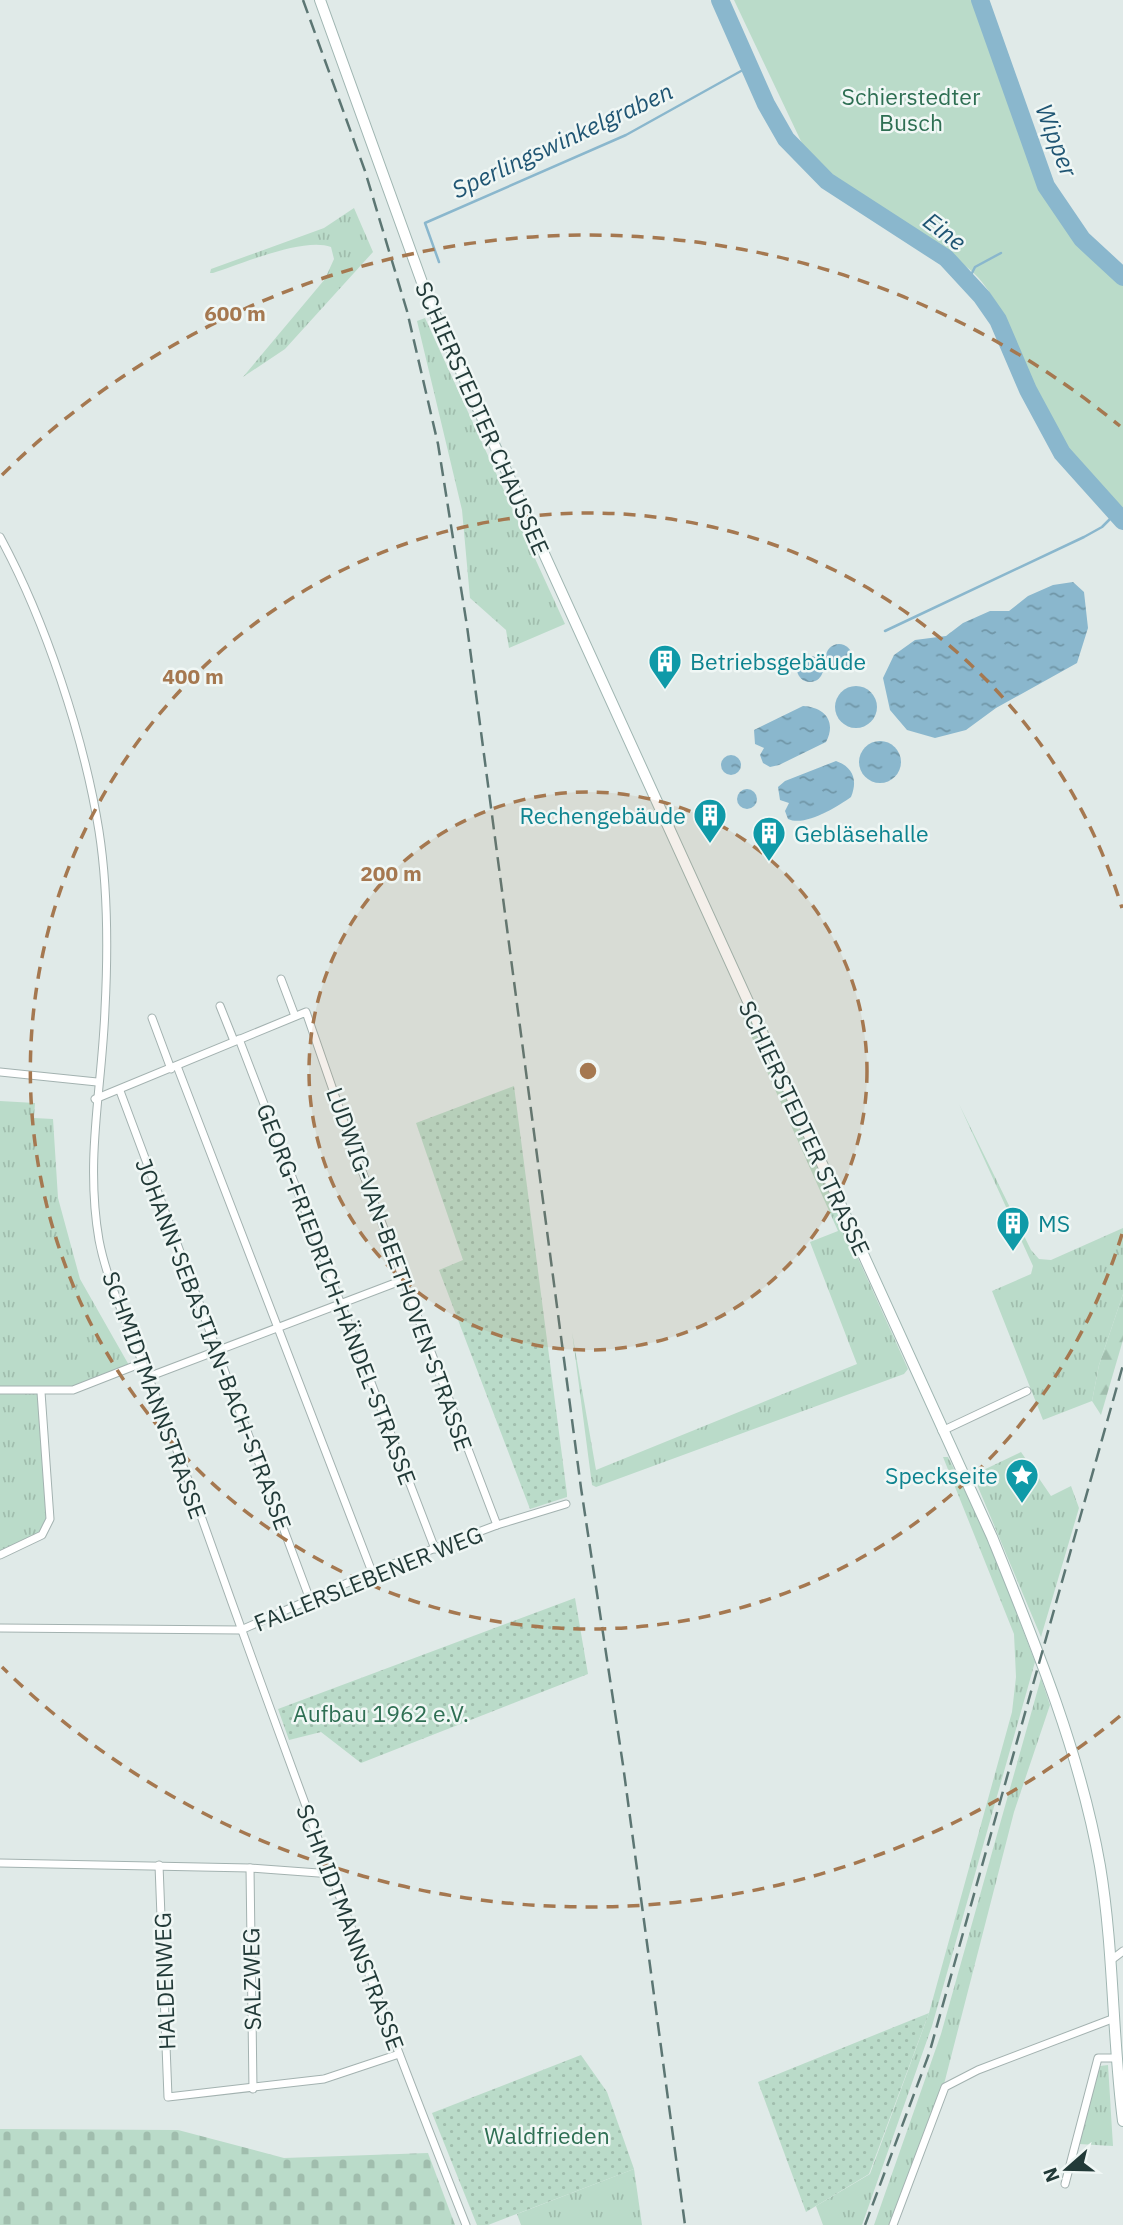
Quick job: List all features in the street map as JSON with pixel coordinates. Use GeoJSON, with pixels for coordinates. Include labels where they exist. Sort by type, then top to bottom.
{"type":"FeatureCollection","features":[{"type":"Feature","properties":{"kind":"street","name":"SCHIERSTEDTER CHAUSSEE"},"geometry":{"type":"LineString","coordinates":[[320,0],[428,299],[667,827]]}},
{"type":"Feature","properties":{"kind":"street","name":"SCHMIDTMANNSTRASSE"},"geometry":{"type":"LineString","coordinates":[[0,537],[20,574],[60,684],[85,760],[100,833],[106,931],[105,1013],[91,1165],[100,1243],[241,1630],[466,2225]]}},
{"type":"Feature","properties":{"kind":"street","name":"SCHIERSTEDTER STRASSE"},"geometry":{"type":"LineString","coordinates":[[667,827],[992,1537],[1021,1608],[1088,1807],[1100,1868],[1110,1961],[1115,2058],[1123,2120]]}},
{"type":"Feature","properties":{"kind":"street"},"geometry":{"type":"LineString","coordinates":[[95,1099],[120,1091],[295,1016],[281,979]]}},
{"type":"Feature","properties":{"kind":"street","name":"GEORG-FRIEDRICH-HÄNDEL-STRASSE"},"geometry":{"type":"LineString","coordinates":[[220,1006],[236,1040],[435,1549]]}},
{"type":"Feature","properties":{"kind":"street","name":"LUDWIG-VAN-BEETHOVEN-STRASSE"},"geometry":{"type":"LineString","coordinates":[[295,1016],[306,1012],[403,1280],[497,1525]]}},
{"type":"Feature","properties":{"kind":"street"},"geometry":{"type":"LineString","coordinates":[[152,1018],[279,1327],[372,1572]]}},
{"type":"Feature","properties":{"kind":"street"},"geometry":{"type":"LineString","coordinates":[[0,1072],[97,1082]]}},
{"type":"Feature","properties":{"kind":"street","name":"JOHANN-SEBASTIAN-BACH-STRASSE"},"geometry":{"type":"LineString","coordinates":[[120,1091],[309,1597]]}},
{"type":"Feature","properties":{"kind":"street"},"geometry":{"type":"LineString","coordinates":[[148,1377],[403,1280]]}},
{"type":"Feature","properties":{"kind":"street"},"geometry":{"type":"LineString","coordinates":[[0,1390],[73,1390],[142,1363]]}},
{"type":"Feature","properties":{"kind":"street"},"geometry":{"type":"LineString","coordinates":[[942,1431],[1027,1391]]}},
{"type":"Feature","properties":{"kind":"street"},"geometry":{"type":"LineString","coordinates":[[0,1555],[42,1535],[50,1519],[41,1392]]}},
{"type":"Feature","properties":{"kind":"street","name":"FALLERSLEBENER WEG"},"geometry":{"type":"LineString","coordinates":[[0,1628],[241,1630],[309,1597],[372,1572],[497,1525],[566,1504]]}},
{"type":"Feature","properties":{"kind":"street"},"geometry":{"type":"LineString","coordinates":[[0,1863],[250,1868],[332,1874]]}},
{"type":"Feature","properties":{"kind":"street","name":"HALDENWEG"},"geometry":{"type":"LineString","coordinates":[[159,1865],[168,2097],[253,2089]]}},
{"type":"Feature","properties":{"kind":"street","name":"SALZWEG"},"geometry":{"type":"LineString","coordinates":[[250,1868],[253,2089]]}},
{"type":"Feature","properties":{"kind":"street"},"geometry":{"type":"LineString","coordinates":[[1110,1961],[1123,1951]]}},
{"type":"Feature","properties":{"kind":"street"},"geometry":{"type":"LineString","coordinates":[[893,2225],[945,2087],[978,2070],[1112,2019]]}},
{"type":"Feature","properties":{"kind":"street"},"geometry":{"type":"LineString","coordinates":[[253,2089],[324,2079],[400,2054]]}},
{"type":"Feature","properties":{"kind":"street"},"geometry":{"type":"LineString","coordinates":[[1065,2184],[1098,2058],[1115,2058]]}},
{"type":"Feature","properties":{"kind":"green space","name":"Schierstedter Busch"},"geometry":{"type":"Polygon","coordinates":[[[734,0],[989,0],[1058,202],[1086,246],[1123,282],[1123,523],[1057,448],[1034,402],[1009,330],[993,297],[982,282],[958,261],[848,198],[808,156],[734,0]]]}},
{"type":"Feature","properties":{"kind":"green space"},"geometry":{"type":"Polygon","coordinates":[[[354,208],[373,252],[285,349],[243,377],[325,279],[334,259],[331,247],[319,245],[289,248],[213,273],[210,273],[211,269],[324,228],[354,208]]]}},
{"type":"Feature","properties":{"kind":"green space"},"geometry":{"type":"Polygon","coordinates":[[[425,318],[565,624],[509,648],[506,630],[470,598],[462,510],[417,321],[425,318]]]}},
{"type":"Feature","properties":{"kind":"green space"},"geometry":{"type":"Polygon","coordinates":[[[741,1013],[748,1014],[908,1369],[904,1374],[596,1487],[592,1485],[572,1332],[596,1470],[857,1364],[810,1242],[838,1231],[741,1013]]]}},
{"type":"Feature","properties":{"kind":"green space"},"geometry":{"type":"Polygon","coordinates":[[[514,1086],[567,1494],[567,1497],[530,1509],[439,1270],[463,1260],[416,1123],[514,1086]]]}},
{"type":"Feature","properties":{"kind":"green space"},"geometry":{"type":"Polygon","coordinates":[[[0,1101],[35,1103],[34,1118],[53,1119],[58,1198],[80,1279],[130,1367],[73,1390],[41,1392],[50,1519],[42,1535],[0,1555],[0,1101]]]}},
{"type":"Feature","properties":{"kind":"green space"},"geometry":{"type":"Polygon","coordinates":[[[959,1104],[1031,1250],[1039,1259],[1051,1260],[1123,1228],[1123,1294],[1099,1365],[1092,1401],[1043,1420],[992,1291],[1031,1274],[1033,1266],[959,1104]]]}},
{"type":"Feature","properties":{"kind":"green space"},"geometry":{"type":"Polygon","coordinates":[[[1123,1294],[1123,1340],[1101,1415],[1092,1401],[1099,1365],[1123,1294]]]}},
{"type":"Feature","properties":{"kind":"green space"},"geometry":{"type":"Polygon","coordinates":[[[1021,1452],[1051,1496],[1071,1486],[1079,1508],[1041,1637],[973,1475],[1021,1452]]]}},
{"type":"Feature","properties":{"kind":"green space"},"geometry":{"type":"Polygon","coordinates":[[[943,1457],[948,1457],[987,1535],[1035,1662],[932,2026],[862,2225],[823,2225],[816,2206],[870,2174],[929,2013],[1012,1712],[1016,1677],[1014,1634],[943,1457]]]}},
{"type":"Feature","properties":{"kind":"green space","name":"Aufbau 1962 e.V."},"geometry":{"type":"Polygon","coordinates":[[[575,1598],[588,1674],[361,1763],[321,1732],[289,1740],[278,1709],[575,1598]]]}},
{"type":"Feature","properties":{"kind":"green space"},"geometry":{"type":"Polygon","coordinates":[[[1041,1678],[1050,1705],[1014,1812],[942,2092],[891,2225],[874,2225],[941,2034],[1041,1678]]]}},
{"type":"Feature","properties":{"kind":"green space"},"geometry":{"type":"Polygon","coordinates":[[[929,2013],[869,2174],[806,2212],[758,2082],[929,2013]]]}},
{"type":"Feature","properties":{"kind":"green space","name":"Waldfrieden"},"geometry":{"type":"Polygon","coordinates":[[[581,2055],[607,2092],[634,2169],[488,2225],[477,2225],[432,2113],[581,2055]]]}},
{"type":"Feature","properties":{"kind":"green space"},"geometry":{"type":"Polygon","coordinates":[[[1108,2065],[1113,2146],[1079,2144],[1100,2066],[1108,2065]]]}},
{"type":"Feature","properties":{"kind":"green space"},"geometry":{"type":"Polygon","coordinates":[[[0,2129],[178,2130],[284,2158],[428,2153],[455,2225],[0,2225],[0,2129]]]}},
{"type":"Feature","properties":{"kind":"green space"},"geometry":{"type":"Polygon","coordinates":[[[634,2169],[642,2225],[521,2225],[517,2214],[634,2169]]]}},
{"type":"Feature","properties":{"kind":"water"},"geometry":{"type":"Polygon","coordinates":[[[1073,582],[1084,592],[1088,628],[1077,663],[996,708],[966,730],[935,738],[907,730],[890,710],[883,678],[894,655],[915,640],[946,636],[963,623],[990,611],[1009,611],[1028,596],[1053,585],[1073,582]]]}},
{"type":"Feature","properties":{"kind":"water"},"geometry":{"type":"Polygon","coordinates":[[[839,644],[848,648],[852,657],[848,666],[839,670],[830,666],[826,657],[830,648],[839,644]]]}},
{"type":"Feature","properties":{"kind":"water"},"geometry":{"type":"Polygon","coordinates":[[[810,656],[819,660],[823,669],[819,678],[810,682],[801,678],[797,669],[801,660],[810,656]]]}},
{"type":"Feature","properties":{"kind":"water"},"geometry":{"type":"Polygon","coordinates":[[[856,686],[871,692],[877,707],[871,722],[856,728],[841,722],[835,707],[841,692],[856,686]]]}},
{"type":"Feature","properties":{"kind":"water"},"geometry":{"type":"Polygon","coordinates":[[[803,706],[817,709],[826,716],[830,728],[826,742],[779,765],[770,767],[763,763],[760,755],[764,748],[755,744],[754,730],[803,706]]]}},
{"type":"Feature","properties":{"kind":"water"},"geometry":{"type":"Polygon","coordinates":[[[880,741],[895,747],[901,762],[895,777],[880,783],[865,777],[859,762],[865,747],[880,741]]]}},
{"type":"Feature","properties":{"kind":"water"},"geometry":{"type":"Polygon","coordinates":[[[731,755],[738,758],[741,765],[738,772],[731,775],[724,772],[721,765],[724,758],[731,755]]]}},
{"type":"Feature","properties":{"kind":"water"},"geometry":{"type":"Polygon","coordinates":[[[836,761],[852,775],[854,785],[851,797],[812,818],[795,821],[788,819],[785,811],[789,803],[780,800],[778,787],[785,781],[836,761]]]}},
{"type":"Feature","properties":{"kind":"water"},"geometry":{"type":"Polygon","coordinates":[[[747,789],[754,792],[757,799],[754,806],[747,809],[740,806],[737,799],[740,792],[747,789]]]}},
{"type":"Feature","properties":{"kind":"waterway","name":"Eine"},"geometry":{"type":"LineString","coordinates":[[720,0],[766,104],[786,139],[827,181],[946,258],[982,297],[998,320],[1028,390],[1062,453],[1123,521]]}},
{"type":"Feature","properties":{"kind":"waterway","name":"Wipper"},"geometry":{"type":"LineString","coordinates":[[980,0],[1046,186],[1082,239],[1123,277]]}},
{"type":"Feature","properties":{"kind":"waterway","name":"Sperlingswinkelgraben"},"geometry":{"type":"LineString","coordinates":[[439,262],[425,223],[626,135],[750,66]]}},
{"type":"Feature","properties":{"kind":"waterway"},"geometry":{"type":"LineString","coordinates":[[968,281],[975,267],[1001,253]]}},
{"type":"Feature","properties":{"kind":"waterway"},"geometry":{"type":"LineString","coordinates":[[885,631],[1084,537],[1102,527],[1114,515]]}},
{"type":"Feature","properties":{"kind":"railway"},"geometry":{"type":"LineString","coordinates":[[303,0],[365,171],[407,311],[438,444],[467,626],[581,1488],[623,1765],[685,2225]]}},
{"type":"Feature","properties":{"kind":"railway"},"geometry":{"type":"LineString","coordinates":[[865,2225],[929,2054],[1123,1365]]}},
{"type":"Feature","properties":{"kind":"place","name":"Betriebsgebäude"},"geometry":{"type":"Point","coordinates":[665,691]}},
{"type":"Feature","properties":{"kind":"place","name":"Rechengebäude"},"geometry":{"type":"Point","coordinates":[710,845]}},
{"type":"Feature","properties":{"kind":"place","name":"Gebläsehalle"},"geometry":{"type":"Point","coordinates":[769,863]}},
{"type":"Feature","properties":{"kind":"place","name":"MS"},"geometry":{"type":"Point","coordinates":[1013,1253]}},
{"type":"Feature","properties":{"kind":"place","name":"Speckseite"},"geometry":{"type":"Point","coordinates":[1022,1505]}}]}
